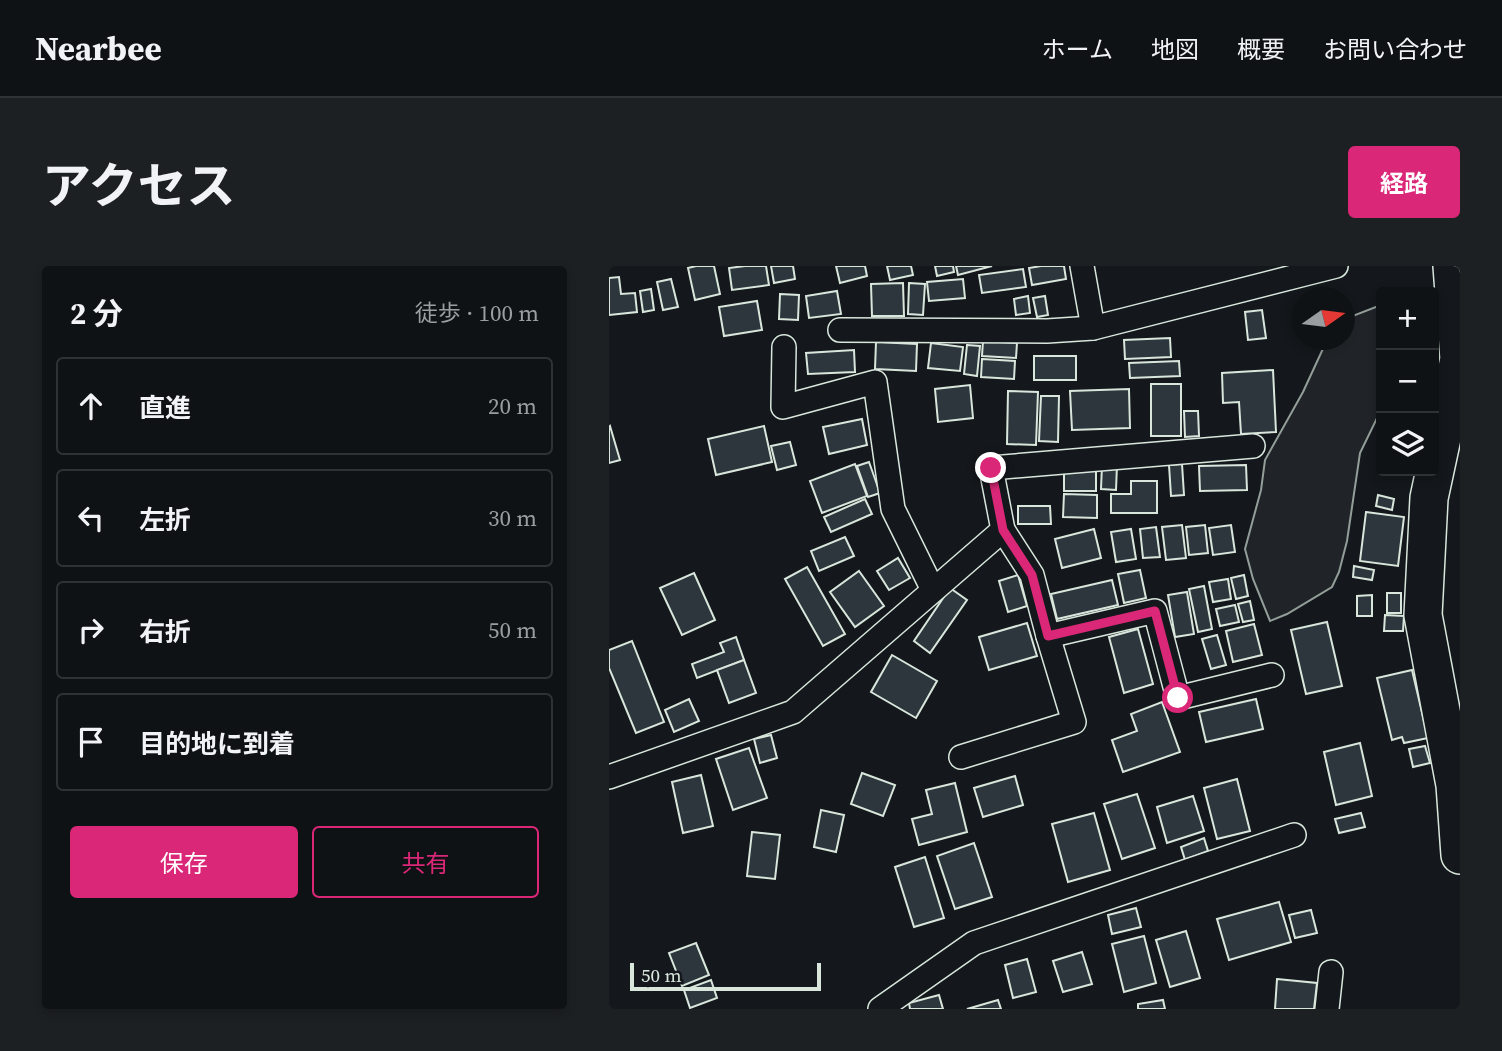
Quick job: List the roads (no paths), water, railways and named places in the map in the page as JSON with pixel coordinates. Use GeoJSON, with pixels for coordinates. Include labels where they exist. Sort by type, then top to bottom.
{"type":"FeatureCollection","features":[{"type":"Feature","properties":{"kind":"main road"},"geometry":{"type":"LineString","coordinates":[[1452,266],[1459,359],[1429,498],[1423,615],[1455,785],[1460,855]]}},
{"type":"Feature","properties":{"kind":"street"},"geometry":{"type":"LineString","coordinates":[[1082,266],[1093,328]]}},
{"type":"Feature","properties":{"kind":"street"},"geometry":{"type":"LineString","coordinates":[[839,330],[1047,331],[1093,328],[1336,266]]}},
{"type":"Feature","properties":{"kind":"street"},"geometry":{"type":"LineString","coordinates":[[784,347],[783,407],[875,382],[893,509],[933,590]]}},
{"type":"Feature","properties":{"kind":"street"},"geometry":{"type":"LineString","coordinates":[[961,757],[1074,722],[1032,575],[1003,530],[991,468],[1253,446]]}},
{"type":"Feature","properties":{"kind":"street"},"geometry":{"type":"LineString","coordinates":[[609,777],[793,712],[1003,530]]}},
{"type":"Feature","properties":{"kind":"street"},"geometry":{"type":"LineString","coordinates":[[1048,636],[1155,611],[1178,698],[1272,675]]}},
{"type":"Feature","properties":{"kind":"street"},"geometry":{"type":"LineString","coordinates":[[880,1009],[974,943],[1294,835]]}},
{"type":"Feature","properties":{"kind":"street"},"geometry":{"type":"LineString","coordinates":[[1327,1009],[1331,972]]}}]}
